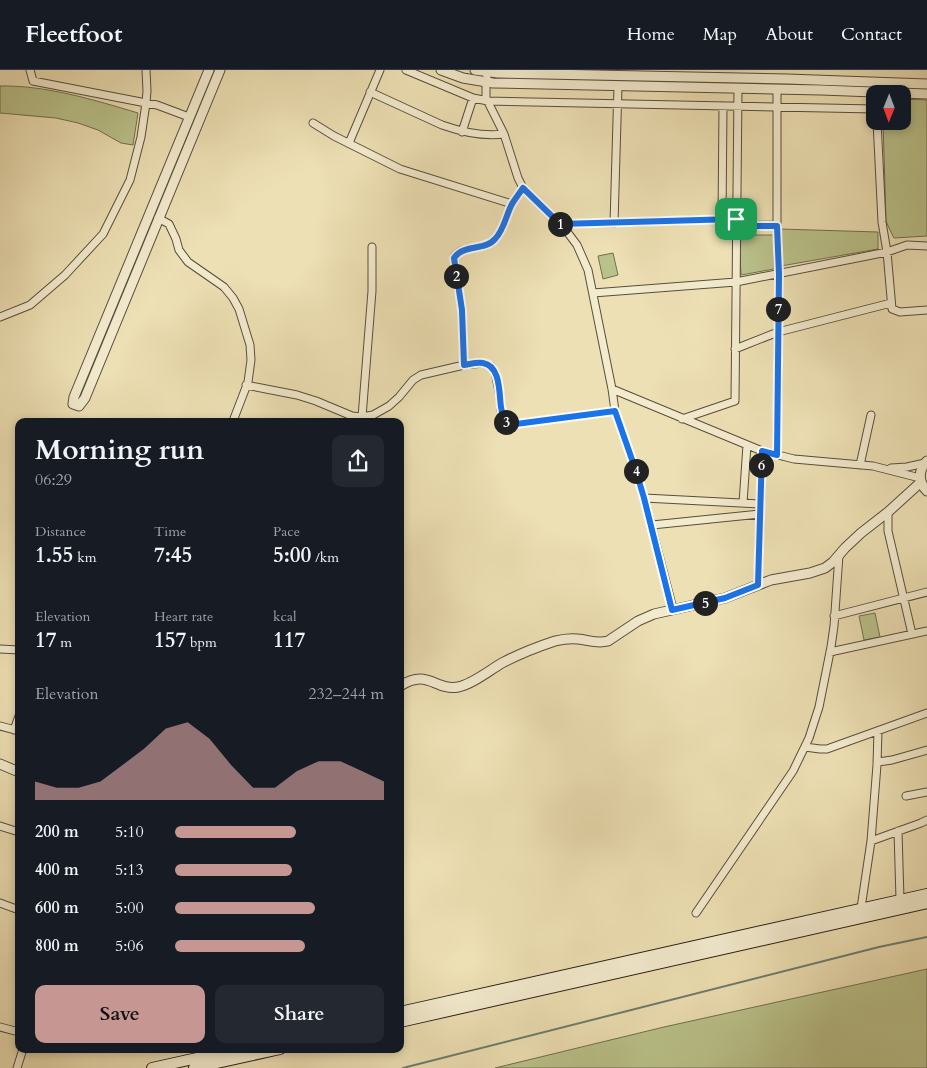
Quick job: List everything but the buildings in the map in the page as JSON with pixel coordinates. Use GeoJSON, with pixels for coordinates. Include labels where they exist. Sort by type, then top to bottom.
{"type":"FeatureCollection","features":[{"type":"Feature","properties":{"kind":"main road"},"geometry":{"type":"LineString","coordinates":[[404,1011],[927,894]]}},
{"type":"Feature","properties":{"kind":"main road"},"geometry":{"type":"LineString","coordinates":[[404,1021],[927,903]]}},
{"type":"Feature","properties":{"kind":"main road"},"geometry":{"type":"LineString","coordinates":[[152,1068],[220,1053]]}},
{"type":"Feature","properties":{"kind":"main road"},"geometry":{"type":"LineString","coordinates":[[194,1068],[262,1053]]}},
{"type":"Feature","properties":{"kind":"street"},"geometry":{"type":"LineString","coordinates":[[30,70],[33,81],[146,103],[189,117]]}},
{"type":"Feature","properties":{"kind":"street"},"geometry":{"type":"LineString","coordinates":[[0,317],[30,305],[65,276],[103,234],[130,180],[141,137],[146,103],[146,70]]}},
{"type":"Feature","properties":{"kind":"street"},"geometry":{"type":"LineString","coordinates":[[209,70],[73,404],[79,406],[85,398],[220,70]]}},
{"type":"Feature","properties":{"kind":"street"},"geometry":{"type":"LineString","coordinates":[[349,143],[380,70]]}},
{"type":"Feature","properties":{"kind":"street"},"geometry":{"type":"LineString","coordinates":[[406,70],[473,98],[488,101],[866,110]]}},
{"type":"Feature","properties":{"kind":"street"},"geometry":{"type":"LineString","coordinates":[[441,70],[463,78],[486,82],[866,93]]}},
{"type":"Feature","properties":{"kind":"street"},"geometry":{"type":"LineString","coordinates":[[475,70],[787,74],[927,84]]}},
{"type":"Feature","properties":{"kind":"street"},"geometry":{"type":"LineString","coordinates":[[488,71],[486,82],[488,101],[504,134],[523,188],[571,237],[582,254],[588,270],[615,411],[652,525],[672,610]]}},
{"type":"Feature","properties":{"kind":"street"},"geometry":{"type":"LineString","coordinates":[[614,222],[618,86]]}},
{"type":"Feature","properties":{"kind":"street"},"geometry":{"type":"LineString","coordinates":[[682,419],[735,400],[738,88]]}},
{"type":"Feature","properties":{"kind":"street"},"geometry":{"type":"LineString","coordinates":[[777,89],[779,274],[777,455]]}},
{"type":"Feature","properties":{"kind":"street"},"geometry":{"type":"LineString","coordinates":[[370,92],[442,126],[462,132],[484,135],[504,134]]}},
{"type":"Feature","properties":{"kind":"street"},"geometry":{"type":"LineString","coordinates":[[911,94],[927,94]]}},
{"type":"Feature","properties":{"kind":"street"},"geometry":{"type":"LineString","coordinates":[[462,132],[473,98]]}},
{"type":"Feature","properties":{"kind":"street"},"geometry":{"type":"LineString","coordinates":[[722,219],[723,106]]}},
{"type":"Feature","properties":{"kind":"street"},"geometry":{"type":"LineString","coordinates":[[312,123],[400,169],[512,204]]}},
{"type":"Feature","properties":{"kind":"street"},"geometry":{"type":"LineString","coordinates":[[877,130],[882,222],[887,252],[892,309],[900,312],[927,310]]}},
{"type":"Feature","properties":{"kind":"street"},"geometry":{"type":"LineString","coordinates":[[464,365],[462,310],[454,258],[461,251],[494,241],[512,204],[523,188]]}},
{"type":"Feature","properties":{"kind":"street"},"geometry":{"type":"LineString","coordinates":[[158,218],[169,224],[179,250],[188,262],[224,287],[237,303],[250,345],[251,366],[234,418]]}},
{"type":"Feature","properties":{"kind":"street"},"geometry":{"type":"LineString","coordinates":[[560,224],[722,219],[777,226]]}},
{"type":"Feature","properties":{"kind":"street"},"geometry":{"type":"LineString","coordinates":[[593,293],[736,282],[887,252],[907,245],[927,246]]}},
{"type":"Feature","properties":{"kind":"street"},"geometry":{"type":"LineString","coordinates":[[362,417],[372,290],[372,246]]}},
{"type":"Feature","properties":{"kind":"street"},"geometry":{"type":"LineString","coordinates":[[735,348],[778,332],[891,303]]}},
{"type":"Feature","properties":{"kind":"street"},"geometry":{"type":"LineString","coordinates":[[246,386],[297,395],[352,416],[362,417],[373,415],[390,406],[413,380],[421,375],[464,365],[483,363],[493,369],[496,375],[502,410],[508,425],[615,411]]}},
{"type":"Feature","properties":{"kind":"street"},"geometry":{"type":"LineString","coordinates":[[612,389],[762,451],[794,459],[885,469],[920,480]]}},
{"type":"Feature","properties":{"kind":"street"},"geometry":{"type":"LineString","coordinates":[[860,465],[871,415]]}},
{"type":"Feature","properties":{"kind":"street"},"geometry":{"type":"LineString","coordinates":[[742,503],[747,445]]}},
{"type":"Feature","properties":{"kind":"street"},"geometry":{"type":"LineString","coordinates":[[758,585],[762,451]]}},
{"type":"Feature","properties":{"kind":"street"},"geometry":{"type":"LineString","coordinates":[[885,469],[907,467],[926,462]]}},
{"type":"Feature","properties":{"kind":"street"},"geometry":{"type":"LineString","coordinates":[[926,462],[921,470],[920,480],[927,491]]}},
{"type":"Feature","properties":{"kind":"street"},"geometry":{"type":"LineString","coordinates":[[404,684],[422,679],[450,687],[461,686],[514,657],[536,648],[566,639],[596,643],[604,642],[646,617],[725,598],[782,578],[810,574],[821,570],[833,562],[861,533],[888,512],[920,480]]}},
{"type":"Feature","properties":{"kind":"street"},"geometry":{"type":"LineString","coordinates":[[644,498],[760,504]]}},
{"type":"Feature","properties":{"kind":"street"},"geometry":{"type":"LineString","coordinates":[[888,512],[888,531],[912,634]]}},
{"type":"Feature","properties":{"kind":"street"},"geometry":{"type":"LineString","coordinates":[[652,525],[760,514]]}},
{"type":"Feature","properties":{"kind":"street"},"geometry":{"type":"LineString","coordinates":[[696,913],[788,779],[806,747],[816,717],[830,652],[839,555]]}},
{"type":"Feature","properties":{"kind":"street"},"geometry":{"type":"LineString","coordinates":[[834,616],[927,592]]}},
{"type":"Feature","properties":{"kind":"street"},"geometry":{"type":"LineString","coordinates":[[830,652],[927,631]]}},
{"type":"Feature","properties":{"kind":"street"},"geometry":{"type":"LineString","coordinates":[[0,649],[15,650]]}},
{"type":"Feature","properties":{"kind":"street"},"geometry":{"type":"LineString","coordinates":[[806,747],[820,750],[827,749],[927,713]]}},
{"type":"Feature","properties":{"kind":"street"},"geometry":{"type":"LineString","coordinates":[[0,726],[15,731]]}},
{"type":"Feature","properties":{"kind":"street"},"geometry":{"type":"LineString","coordinates":[[861,908],[871,841],[878,762],[878,731]]}},
{"type":"Feature","properties":{"kind":"street"},"geometry":{"type":"LineString","coordinates":[[878,762],[927,750]]}},
{"type":"Feature","properties":{"kind":"street"},"geometry":{"type":"LineString","coordinates":[[0,764],[15,770]]}},
{"type":"Feature","properties":{"kind":"street"},"geometry":{"type":"LineString","coordinates":[[906,796],[927,792]]}},
{"type":"Feature","properties":{"kind":"street"},"geometry":{"type":"LineString","coordinates":[[871,841],[927,820]]}},
{"type":"Feature","properties":{"kind":"street"},"geometry":{"type":"LineString","coordinates":[[0,826],[15,831]]}},
{"type":"Feature","properties":{"kind":"street"},"geometry":{"type":"LineString","coordinates":[[898,831],[900,899]]}},
{"type":"Feature","properties":{"kind":"street"},"geometry":{"type":"LineString","coordinates":[[0,903],[15,909]]}},
{"type":"Feature","properties":{"kind":"street"},"geometry":{"type":"LineString","coordinates":[[0,1027],[15,1031]]}},
{"type":"Feature","properties":{"kind":"street"},"geometry":{"type":"LineString","coordinates":[[17,1068],[22,1053]]}},
{"type":"Feature","properties":{"kind":"green space"},"geometry":{"type":"Polygon","coordinates":[[[0,86],[17,86],[52,91],[87,98],[138,113],[133,145],[121,143],[98,130],[78,123],[56,118],[0,113],[0,86]]]}},
{"type":"Feature","properties":{"kind":"green space"},"geometry":{"type":"Polygon","coordinates":[[[911,99],[927,100],[927,236],[894,238],[886,221],[883,130],[911,130],[911,99]]]}},
{"type":"Feature","properties":{"kind":"green space"},"geometry":{"type":"Polygon","coordinates":[[[780,229],[878,232],[878,249],[781,266],[780,229]]]}},
{"type":"Feature","properties":{"kind":"green space"},"geometry":{"type":"Polygon","coordinates":[[[739,235],[774,235],[774,269],[741,275],[739,235]]]}},
{"type":"Feature","properties":{"kind":"green space"},"geometry":{"type":"Polygon","coordinates":[[[613,253],[618,275],[603,279],[598,256],[613,253]]]}},
{"type":"Feature","properties":{"kind":"green space"},"geometry":{"type":"Polygon","coordinates":[[[875,613],[880,637],[864,640],[859,616],[875,613]]]}},
{"type":"Feature","properties":{"kind":"green space"},"geometry":{"type":"Polygon","coordinates":[[[927,969],[927,1068],[495,1068],[664,1027],[927,969]]]}},
{"type":"Feature","properties":{"kind":"waterway"},"geometry":{"type":"LineString","coordinates":[[403,1068],[879,947],[927,937]]}},
{"type":"Feature","properties":{"kind":"route"},"geometry":{"type":"LineString","coordinates":[[523,188],[560,224],[736,219],[736,226],[777,226],[779,274],[777,455],[762,451],[758,585],[725,598],[672,610],[652,525],[615,411],[508,425],[503,416],[496,375],[493,369],[483,363],[464,365],[462,310],[454,258],[461,251],[494,241],[512,204],[523,188]]}}]}
